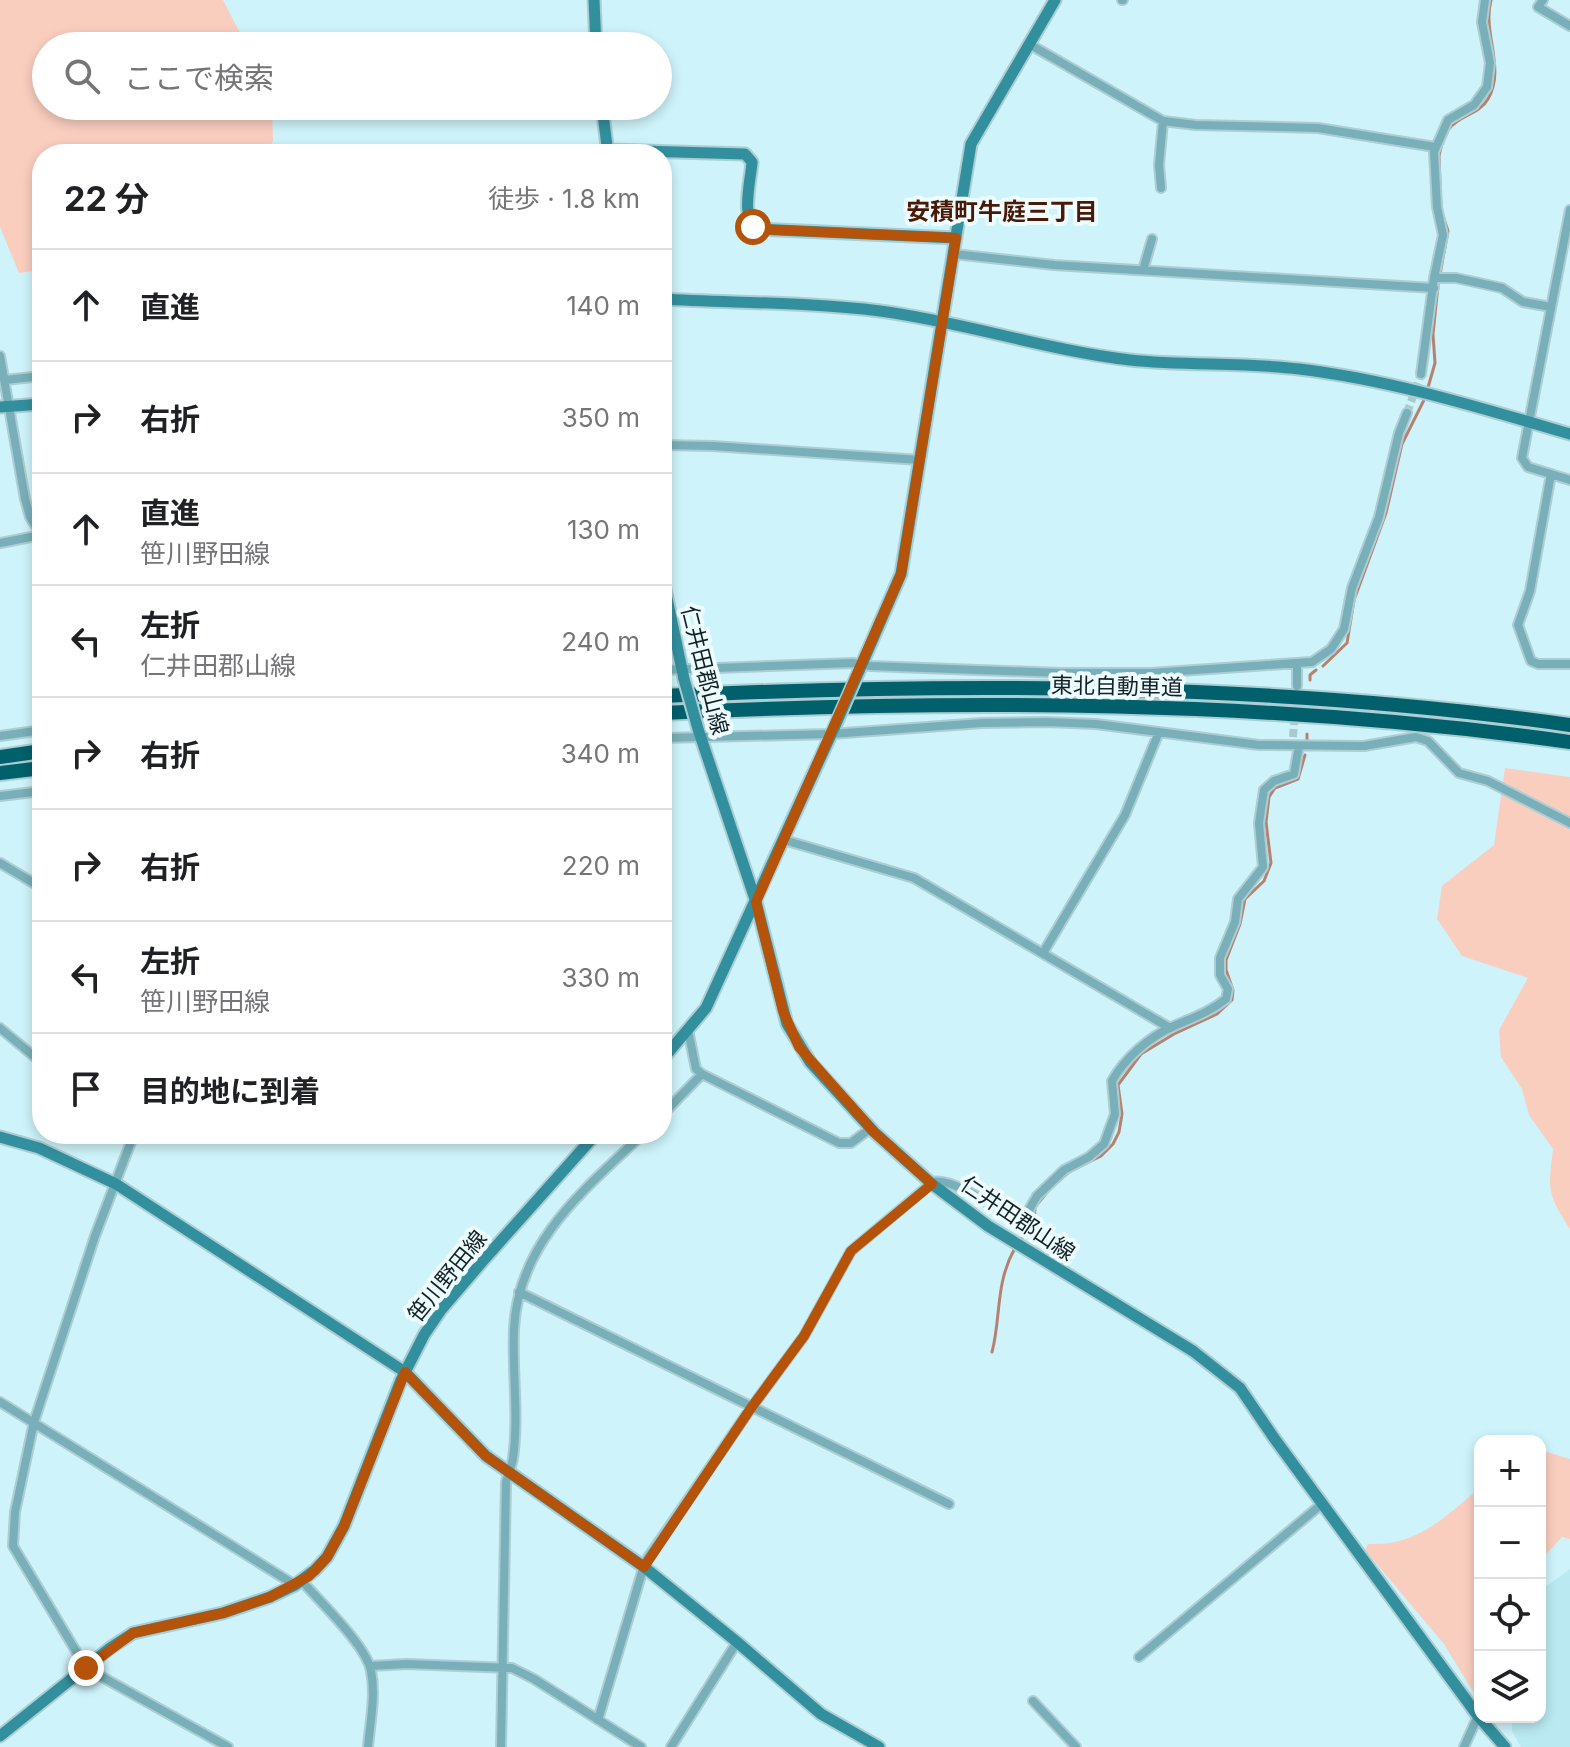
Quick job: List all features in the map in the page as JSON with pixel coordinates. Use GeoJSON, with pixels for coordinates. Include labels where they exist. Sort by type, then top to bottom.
{"type":"FeatureCollection","features":[{"type":"Feature","properties":{"kind":"highway","name":"東北自動車道"},"geometry":{"type":"LineString","coordinates":[[672,696],[897,690],[1126,691],[1311,699],[1570,725]]}},
{"type":"Feature","properties":{"kind":"highway","name":"東北自動車道"},"geometry":{"type":"LineString","coordinates":[[672,713],[866,706],[1124,707],[1324,716],[1570,742]]}},
{"type":"Feature","properties":{"kind":"highway"},"geometry":{"type":"LineString","coordinates":[[0,757],[32,752]]}},
{"type":"Feature","properties":{"kind":"highway"},"geometry":{"type":"LineString","coordinates":[[0,773],[32,769]]}},
{"type":"Feature","properties":{"kind":"street"},"geometry":{"type":"LineString","coordinates":[[594,0],[595,32]]}},
{"type":"Feature","properties":{"kind":"street"},"geometry":{"type":"LineString","coordinates":[[672,1048],[706,1008],[901,574],[971,144],[1055,0]]}},
{"type":"Feature","properties":{"kind":"street"},"geometry":{"type":"LineString","coordinates":[[1421,374],[1443,235],[1436,191],[1435,147],[1448,120],[1474,105],[1487,87],[1490,63],[1482,22],[1485,0]]}},
{"type":"Feature","properties":{"kind":"street"},"geometry":{"type":"LineString","coordinates":[[1543,0],[1538,7],[1570,26]]}},
{"type":"Feature","properties":{"kind":"street"},"geometry":{"type":"LineString","coordinates":[[1029,44],[1163,121],[1196,125],[1318,128],[1435,147]]}},
{"type":"Feature","properties":{"kind":"street"},"geometry":{"type":"LineString","coordinates":[[604,120],[607,144]]}},
{"type":"Feature","properties":{"kind":"street"},"geometry":{"type":"LineString","coordinates":[[1161,188],[1159,165],[1163,121]]}},
{"type":"Feature","properties":{"kind":"street"},"geometry":{"type":"LineString","coordinates":[[672,153],[745,154],[752,162],[747,218],[753,227],[759,229],[956,238]]}},
{"type":"Feature","properties":{"kind":"street"},"geometry":{"type":"LineString","coordinates":[[1570,210],[1522,458],[1528,467],[1570,480]]}},
{"type":"Feature","properties":{"kind":"street"},"geometry":{"type":"LineString","coordinates":[[1143,270],[1152,239]]}},
{"type":"Feature","properties":{"kind":"street"},"geometry":{"type":"LineString","coordinates":[[954,254],[1054,265],[1143,270],[1434,283],[1456,278],[1505,289],[1523,302],[1551,307]]}},
{"type":"Feature","properties":{"kind":"street"},"geometry":{"type":"LineString","coordinates":[[672,299],[821,306],[942,321],[1064,349],[1130,360],[1296,369],[1362,379],[1570,434]]}},
{"type":"Feature","properties":{"kind":"street"},"geometry":{"type":"LineString","coordinates":[[0,356],[5,380],[5,407],[32,517]]}},
{"type":"Feature","properties":{"kind":"street"},"geometry":{"type":"LineString","coordinates":[[5,380],[32,377]]}},
{"type":"Feature","properties":{"kind":"street"},"geometry":{"type":"LineString","coordinates":[[5,407],[32,405]]}},
{"type":"Feature","properties":{"kind":"street"},"geometry":{"type":"LineString","coordinates":[[672,672],[861,668],[1151,673],[1312,662],[1322,657],[1344,629],[1352,588],[1379,517],[1399,433],[1407,413]]}},
{"type":"Feature","properties":{"kind":"street"},"geometry":{"type":"LineString","coordinates":[[672,445],[920,460]]}},
{"type":"Feature","properties":{"kind":"street"},"geometry":{"type":"LineString","coordinates":[[1551,474],[1530,591],[1518,625],[1531,661],[1538,664],[1569,661]]}},
{"type":"Feature","properties":{"kind":"street"},"geometry":{"type":"LineString","coordinates":[[0,543],[32,538]]}},
{"type":"Feature","properties":{"kind":"street","name":"仁井田郡山線"},"geometry":{"type":"LineString","coordinates":[[672,624],[699,733],[756,902],[783,1011],[793,1036],[810,1062],[902,1160],[932,1184],[988,1226],[1206,1360],[1240,1388],[1474,1711]]}},
{"type":"Feature","properties":{"kind":"street"},"geometry":{"type":"LineString","coordinates":[[1297,665],[1297,686]]}},
{"type":"Feature","properties":{"kind":"street"},"geometry":{"type":"LineString","coordinates":[[672,737],[699,733],[1046,722],[1259,745],[1364,746],[1416,737],[1424,739],[1459,773],[1488,781],[1570,823]]}},
{"type":"Feature","properties":{"kind":"street"},"geometry":{"type":"LineString","coordinates":[[0,736],[32,731]]}},
{"type":"Feature","properties":{"kind":"street"},"geometry":{"type":"LineString","coordinates":[[1043,953],[1125,815],[1159,732]]}},
{"type":"Feature","properties":{"kind":"street"},"geometry":{"type":"LineString","coordinates":[[598,1720],[644,1567],[751,1408],[804,1336],[851,1251],[939,1180],[1027,1225],[1030,1208],[1037,1196],[1064,1170],[1092,1155],[1104,1144],[1114,1119],[1111,1087],[1114,1077],[1135,1051],[1170,1028],[1207,1013],[1227,997],[1228,989],[1220,975],[1220,958],[1237,916],[1238,899],[1263,867],[1259,823],[1263,793],[1270,784],[1294,774],[1295,743]]}},
{"type":"Feature","properties":{"kind":"street"},"geometry":{"type":"LineString","coordinates":[[0,796],[32,792]]}},
{"type":"Feature","properties":{"kind":"street"},"geometry":{"type":"LineString","coordinates":[[784,840],[914,878],[1170,1028]]}},
{"type":"Feature","properties":{"kind":"street"},"geometry":{"type":"LineString","coordinates":[[0,863],[32,882]]}},
{"type":"Feature","properties":{"kind":"street"},"geometry":{"type":"LineString","coordinates":[[0,1028],[32,1055]]}},
{"type":"Feature","properties":{"kind":"street"},"geometry":{"type":"LineString","coordinates":[[688,1030],[696,1069],[702,1074],[839,1143],[851,1143],[871,1128]]}},
{"type":"Feature","properties":{"kind":"street"},"geometry":{"type":"LineString","coordinates":[[672,1105],[702,1074]]}},
{"type":"Feature","properties":{"kind":"street"},"geometry":{"type":"LineString","coordinates":[[0,1137],[39,1148],[116,1184],[405,1372],[486,1456],[644,1567],[821,1714],[879,1747]]}},
{"type":"Feature","properties":{"kind":"street"},"geometry":{"type":"LineString","coordinates":[[130,1144],[90,1249],[34,1422],[9,1546],[86,1668],[228,1747]]}},
{"type":"Feature","properties":{"kind":"street","name":"笹川野田線"},"geometry":{"type":"LineString","coordinates":[[0,1736],[123,1639],[144,1629],[223,1613],[270,1597],[299,1583],[327,1557],[344,1526],[405,1372],[441,1310],[587,1144]]}},
{"type":"Feature","properties":{"kind":"street"},"geometry":{"type":"LineString","coordinates":[[501,1747],[506,1482],[514,1454],[514,1327],[519,1292],[528,1267],[556,1220],[633,1144]]}},
{"type":"Feature","properties":{"kind":"street"},"geometry":{"type":"LineString","coordinates":[[519,1292],[949,1504]]}},
{"type":"Feature","properties":{"kind":"street"},"geometry":{"type":"LineString","coordinates":[[0,1402],[299,1583],[359,1647],[370,1666],[372,1693],[368,1747]]}},
{"type":"Feature","properties":{"kind":"street"},"geometry":{"type":"LineString","coordinates":[[1139,1657],[1323,1503]]}},
{"type":"Feature","properties":{"kind":"street"},"geometry":{"type":"LineString","coordinates":[[671,1747],[737,1642]]}},
{"type":"Feature","properties":{"kind":"street"},"geometry":{"type":"LineString","coordinates":[[370,1666],[504,1666],[534,1679],[641,1747]]}},
{"type":"Feature","properties":{"kind":"street"},"geometry":{"type":"LineString","coordinates":[[1033,1701],[1076,1747]]}},
{"type":"Feature","properties":{"kind":"street"},"geometry":{"type":"LineString","coordinates":[[1464,1747],[1475,1723]]}},
{"type":"Feature","properties":{"kind":"street","name":"仁井田郡山線"},"geometry":{"type":"LineString","coordinates":[[1484,1723],[1505,1747]]}},
{"type":"Feature","properties":{"kind":"shaded area"},"geometry":{"type":"Polygon","coordinates":[[[0,0],[223,0],[239,32],[32,32],[32,120],[272,120],[271,144],[32,144],[32,271],[19,273],[0,227],[0,0]]]}},
{"type":"Feature","properties":{"kind":"shaded area"},"geometry":{"type":"Polygon","coordinates":[[[1505,768],[1570,777],[1570,1229],[1551,1191],[1553,1149],[1529,1115],[1522,1089],[1501,1057],[1499,1030],[1528,978],[1462,956],[1437,919],[1442,886],[1494,845],[1505,768]]]}},
{"type":"Feature","properties":{"kind":"shaded area"},"geometry":{"type":"Polygon","coordinates":[[[1546,1452],[1570,1459],[1570,1539],[1562,1537],[1546,1554],[1546,1452]]]}},
{"type":"Feature","properties":{"kind":"shaded area"},"geometry":{"type":"Polygon","coordinates":[[[1474,1493],[1474,1693],[1444,1644],[1365,1550],[1368,1544],[1416,1535],[1474,1493]]]}},
{"type":"Feature","properties":{"kind":"shaded area"},"geometry":{"type":"Polygon","coordinates":[[[1570,1569],[1570,1747],[1521,1747],[1512,1731],[1512,1723],[1546,1723],[1546,1587],[1570,1569]]]}},
{"type":"Feature","properties":{"kind":"waterway"},"geometry":{"type":"LineString","coordinates":[[1449,129],[1484,104],[1493,87],[1495,75],[1489,25],[1491,0]]}},
{"type":"Feature","properties":{"kind":"waterway"},"geometry":{"type":"LineString","coordinates":[[1427,391],[1435,363],[1433,334],[1448,231],[1441,210],[1439,156],[1442,143]]}},
{"type":"Feature","properties":{"kind":"waterway"},"geometry":{"type":"LineString","coordinates":[[1323,666],[1347,643],[1354,600],[1386,513],[1402,444],[1425,398]]}},
{"type":"Feature","properties":{"kind":"waterway"},"geometry":{"type":"LineString","coordinates":[[1310,680],[1310,675],[1316,670]]}},
{"type":"Feature","properties":{"kind":"waterway"},"geometry":{"type":"LineString","coordinates":[[1307,734],[1307,743]]}},
{"type":"Feature","properties":{"kind":"waterway"},"geometry":{"type":"LineString","coordinates":[[1019,1242],[1034,1223],[1035,1207],[1048,1191],[1069,1172],[1101,1156],[1113,1144],[1122,1114],[1118,1085],[1141,1054],[1217,1014],[1232,1000],[1233,990],[1226,960],[1240,924],[1245,899],[1264,881],[1271,863],[1266,822],[1269,797],[1275,788],[1298,779],[1305,755]]}},
{"type":"Feature","properties":{"kind":"waterway"},"geometry":{"type":"LineString","coordinates":[[992,1352],[1004,1274],[1015,1248]]}},
{"type":"Feature","properties":{"kind":"tunnel"},"geometry":{"type":"LineString","coordinates":[[1407,413],[1421,374]]}},
{"type":"Feature","properties":{"kind":"tunnel"},"geometry":{"type":"LineString","coordinates":[[1293,737],[1296,694]]}},
{"type":"Feature","properties":{"kind":"district","name":"安積町牛庭三丁目"},"geometry":{"type":"Point","coordinates":[1002,211]}},
{"type":"Feature","properties":{"kind":"route"},"geometry":{"type":"LineString","coordinates":[[86,1668],[133,1633],[223,1613],[270,1597],[309,1576],[327,1557],[344,1526],[405,1372],[486,1456],[644,1567],[751,1408],[804,1336],[851,1251],[932,1184],[874,1132],[799,1047],[783,1011],[756,902],[901,574],[956,238],[753,227]]}}]}
